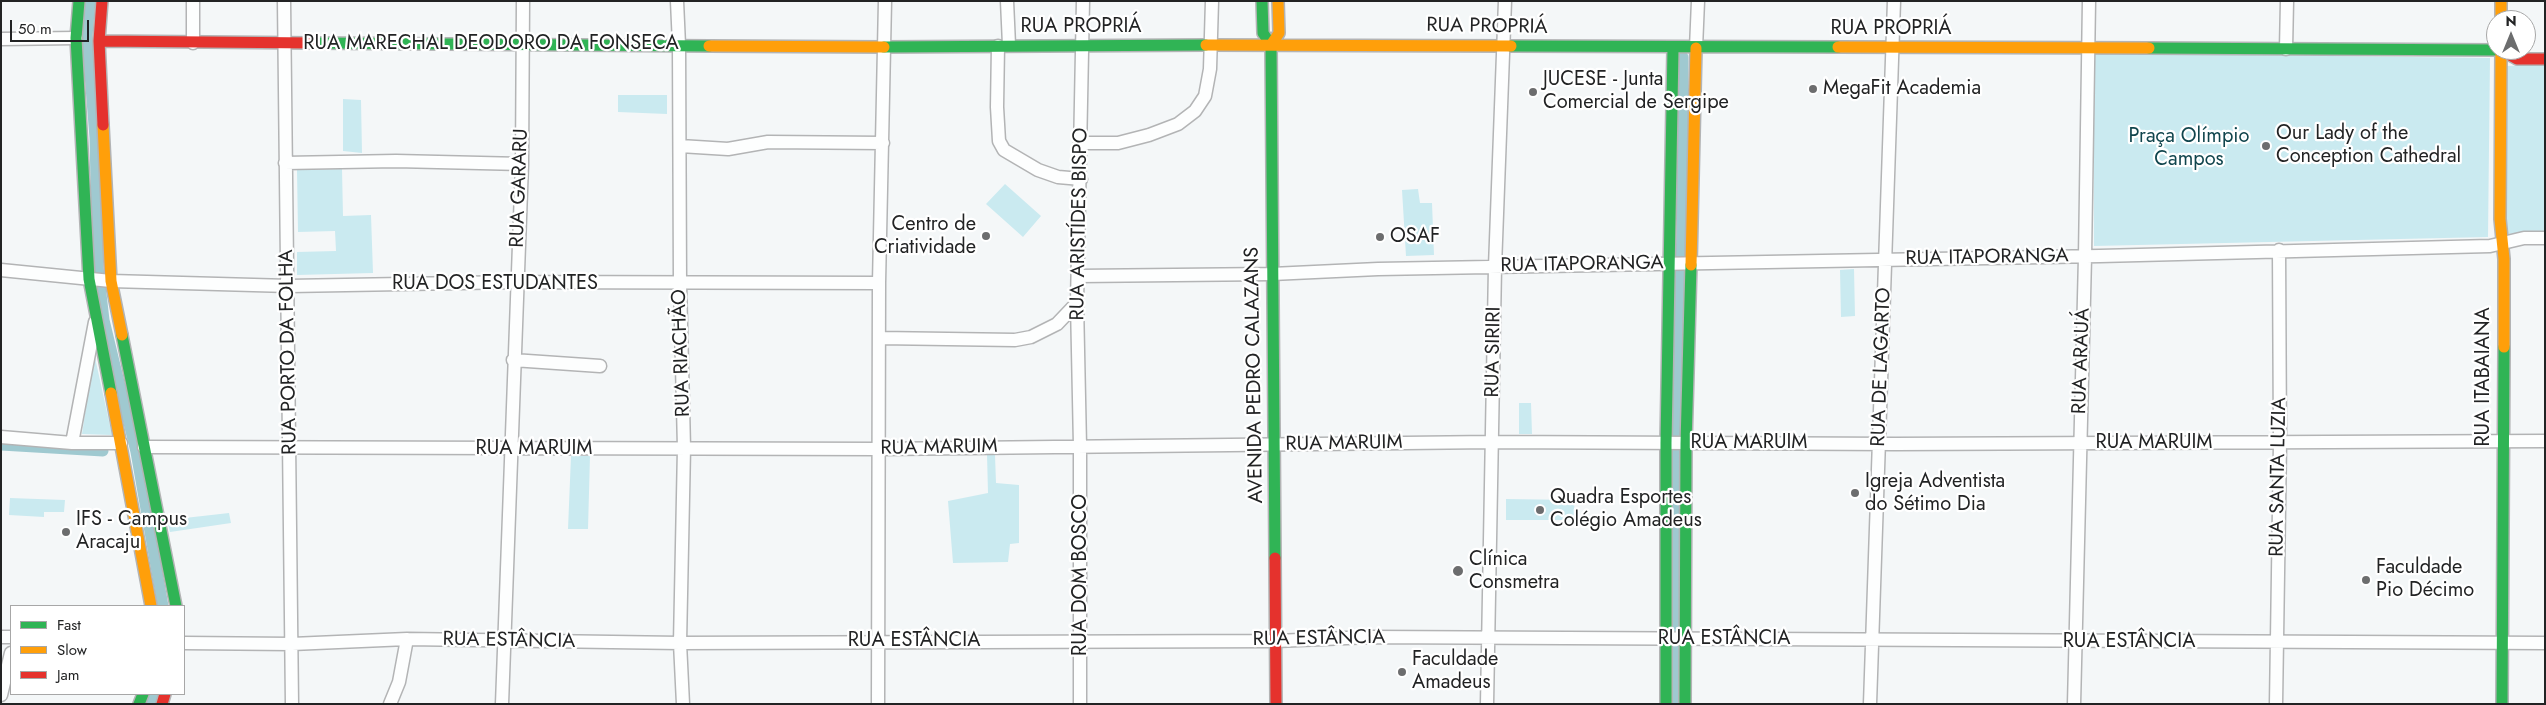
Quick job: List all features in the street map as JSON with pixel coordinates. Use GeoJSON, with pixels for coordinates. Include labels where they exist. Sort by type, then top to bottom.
{"type":"FeatureCollection","features":[{"type":"Feature","properties":{"kind":"street"},"geometry":{"type":"LineString","coordinates":[[79,1],[76,38],[90,280],[151,605]]}},
{"type":"Feature","properties":{"kind":"street"},"geometry":{"type":"LineString","coordinates":[[102,1],[99,41],[110,281],[176,605]]}},
{"type":"Feature","properties":{"kind":"street"},"geometry":{"type":"LineString","coordinates":[[193,1],[193,43]]}},
{"type":"Feature","properties":{"kind":"street","name":"RUA PORTO DA FOLHA"},"geometry":{"type":"LineString","coordinates":[[284,1],[285,163],[289,286],[292,704]]}},
{"type":"Feature","properties":{"kind":"street","name":"RUA GARARU"},"geometry":{"type":"LineString","coordinates":[[502,704],[506,641],[513,360],[522,164],[524,1]]}},
{"type":"Feature","properties":{"kind":"street","name":"RUA RIACHÃO"},"geometry":{"type":"LineString","coordinates":[[677,1],[680,45],[680,283],[684,448],[680,643],[682,704]]}},
{"type":"Feature","properties":{"kind":"street"},"geometry":{"type":"LineString","coordinates":[[878,704],[879,282],[885,1]]}},
{"type":"Feature","properties":{"kind":"street"},"geometry":{"type":"LineString","coordinates":[[1007,1],[999,141],[1004,150],[1038,170],[1058,177],[1081,179]]}},
{"type":"Feature","properties":{"kind":"street","name":"RUA ARISTÍDES BISPO"},"geometry":{"type":"LineString","coordinates":[[1080,446],[1077,303],[1081,179],[1083,1]]}},
{"type":"Feature","properties":{"kind":"street"},"geometry":{"type":"LineString","coordinates":[[1081,143],[1118,143],[1149,135],[1178,124],[1195,111],[1205,96],[1212,46],[1212,1]]}},
{"type":"Feature","properties":{"kind":"street","name":"AVENIDA PEDRO CALAZANS"},"geometry":{"type":"LineString","coordinates":[[1262,1],[1263,33],[1271,45],[1276,704]]}},
{"type":"Feature","properties":{"kind":"street","name":"AVENIDA PEDRO CALAZANS"},"geometry":{"type":"LineString","coordinates":[[1271,45],[1279,33],[1278,1]]}},
{"type":"Feature","properties":{"kind":"street","name":"RUA SIRIRI"},"geometry":{"type":"LineString","coordinates":[[1487,704],[1495,268],[1506,1]]}},
{"type":"Feature","properties":{"kind":"street"},"geometry":{"type":"LineString","coordinates":[[1666,704],[1675,639],[1675,443],[1681,263],[1698,1]]}},
{"type":"Feature","properties":{"kind":"street","name":"RUA DE LAGARTO"},"geometry":{"type":"LineString","coordinates":[[1870,704],[1894,47],[1894,1]]}},
{"type":"Feature","properties":{"kind":"street","name":"RUA ARAUÁ"},"geometry":{"type":"LineString","coordinates":[[2074,704],[2089,1]]}},
{"type":"Feature","properties":{"kind":"street"},"geometry":{"type":"LineString","coordinates":[[2286,49],[2287,1]]}},
{"type":"Feature","properties":{"kind":"street"},"geometry":{"type":"LineString","coordinates":[[1685,704],[1675,639],[1675,443],[1681,263],[1676,51],[1689,43],[1696,34]]}},
{"type":"Feature","properties":{"kind":"street"},"geometry":{"type":"LineString","coordinates":[[1,39],[76,38]]}},
{"type":"Feature","properties":{"kind":"street","name":"RUA MARECHAL DEODORO DA FONSECA"},"geometry":{"type":"LineString","coordinates":[[99,41],[285,44],[884,47]]}},
{"type":"Feature","properties":{"kind":"street","name":"RUA PROPRIÁ"},"geometry":{"type":"LineString","coordinates":[[884,47],[1504,45],[1676,51],[1696,48],[2089,48]]}},
{"type":"Feature","properties":{"kind":"street"},"geometry":{"type":"LineString","coordinates":[[2089,48],[2486,50]]}},
{"type":"Feature","properties":{"kind":"street","name":"RUA ITABAIANA"},"geometry":{"type":"LineString","coordinates":[[2501,60],[2500,219],[2503,242],[2502,704]]}},
{"type":"Feature","properties":{"kind":"street"},"geometry":{"type":"LineString","coordinates":[[680,146],[728,149],[768,142],[883,144]]}},
{"type":"Feature","properties":{"kind":"street"},"geometry":{"type":"LineString","coordinates":[[285,163],[396,161],[522,164]]}},
{"type":"Feature","properties":{"kind":"street"},"geometry":{"type":"LineString","coordinates":[[2085,257],[2279,250],[2490,246],[2503,242],[2545,238]]}},
{"type":"Feature","properties":{"kind":"street","name":"RUA SANTA LUZIA"},"geometry":{"type":"LineString","coordinates":[[2276,704],[2280,443],[2279,250]]}},
{"type":"Feature","properties":{"kind":"street","name":"RUA ITAPORANGA"},"geometry":{"type":"LineString","coordinates":[[1078,276],[1272,274],[1378,269],[1886,259],[2085,257]]}},
{"type":"Feature","properties":{"kind":"street"},"geometry":{"type":"LineString","coordinates":[[1,270],[90,280]]}},
{"type":"Feature","properties":{"kind":"street","name":"RUA DOS ESTUDANTES"},"geometry":{"type":"LineString","coordinates":[[90,280],[289,286],[516,282],[879,282]]}},
{"type":"Feature","properties":{"kind":"street"},"geometry":{"type":"LineString","coordinates":[[880,338],[1015,340],[1031,337],[1057,324],[1077,303]]}},
{"type":"Feature","properties":{"kind":"street"},"geometry":{"type":"LineString","coordinates":[[72,443],[96,318]]}},
{"type":"Feature","properties":{"kind":"street"},"geometry":{"type":"LineString","coordinates":[[513,360],[600,366]]}},
{"type":"Feature","properties":{"kind":"street"},"geometry":{"type":"LineString","coordinates":[[1,437],[72,443],[120,443]]}},
{"type":"Feature","properties":{"kind":"street","name":"RUA MARUIM"},"geometry":{"type":"LineString","coordinates":[[144,447],[880,449],[1274,446],[1492,442],[1879,444],[2545,441]]}},
{"type":"Feature","properties":{"kind":"street","name":"RUA DOM BOSCO"},"geometry":{"type":"LineString","coordinates":[[1080,446],[1080,704]]}},
{"type":"Feature","properties":{"kind":"street","name":"RUA ESTÂNCIA"},"geometry":{"type":"LineString","coordinates":[[185,643],[292,644],[407,640],[680,643],[1081,641],[1276,640],[1370,637],[2545,643]]}},
{"type":"Feature","properties":{"kind":"street"},"geometry":{"type":"LineString","coordinates":[[390,704],[399,682],[407,640]]}},
{"type":"Feature","properties":{"kind":"street"},"geometry":{"type":"LineString","coordinates":[[1,695],[10,657]]}},
{"type":"Feature","properties":{"kind":"green space","name":"Praça Olímpio Campos"},"geometry":{"type":"Polygon","coordinates":[[[2093,53],[2486,58],[2486,60],[2490,60],[2488,237],[2094,246],[2093,53]]]}},
{"type":"Feature","properties":{"kind":"green space"},"geometry":{"type":"Polygon","coordinates":[[[2545,65],[2545,232],[2506,234],[2505,66],[2545,65]]]}},
{"type":"Feature","properties":{"kind":"green space"},"geometry":{"type":"Polygon","coordinates":[[[618,95],[667,95],[667,114],[618,112],[618,95]]]}},
{"type":"Feature","properties":{"kind":"green space"},"geometry":{"type":"Polygon","coordinates":[[[343,99],[361,100],[362,153],[343,151],[343,99]]]}},
{"type":"Feature","properties":{"kind":"green space"},"geometry":{"type":"Polygon","coordinates":[[[342,169],[343,216],[371,215],[373,273],[297,275],[297,252],[336,251],[335,231],[298,232],[297,170],[342,169]]]}},
{"type":"Feature","properties":{"kind":"green space"},"geometry":{"type":"Polygon","coordinates":[[[1005,184],[1041,216],[1023,237],[986,204],[1005,184]]]}},
{"type":"Feature","properties":{"kind":"green space"},"geometry":{"type":"Polygon","coordinates":[[[1418,189],[1420,203],[1432,203],[1434,255],[1406,256],[1402,190],[1418,189]]]}},
{"type":"Feature","properties":{"kind":"green space"},"geometry":{"type":"Polygon","coordinates":[[[1854,269],[1855,316],[1841,317],[1840,270],[1854,269]]]}},
{"type":"Feature","properties":{"kind":"green space"},"geometry":{"type":"Polygon","coordinates":[[[94,353],[112,435],[82,434],[94,353]]]}},
{"type":"Feature","properties":{"kind":"green space"},"geometry":{"type":"Polygon","coordinates":[[[1519,403],[1531,403],[1532,434],[1519,434],[1519,403]]]}},
{"type":"Feature","properties":{"kind":"green space"},"geometry":{"type":"Polygon","coordinates":[[[987,454],[995,455],[996,483],[1019,485],[1019,543],[1010,544],[1008,562],[953,563],[948,501],[988,493],[987,454]]]}},
{"type":"Feature","properties":{"kind":"green space"},"geometry":{"type":"Polygon","coordinates":[[[571,456],[590,456],[588,529],[568,529],[571,456]]]}},
{"type":"Feature","properties":{"kind":"green space"},"geometry":{"type":"Polygon","coordinates":[[[10,498],[65,500],[64,512],[44,512],[44,517],[9,515],[10,498]]]}},
{"type":"Feature","properties":{"kind":"green space","name":"Quadra Esportes Colégio Amadeus"},"geometry":{"type":"Polygon","coordinates":[[[1506,499],[1574,500],[1575,520],[1506,520],[1506,499]]]}},
{"type":"Feature","properties":{"kind":"green space"},"geometry":{"type":"Polygon","coordinates":[[[229,513],[231,523],[170,532],[167,520],[229,513]]]}},
{"type":"Feature","properties":{"kind":"waterway"},"geometry":{"type":"LineString","coordinates":[[90,1],[87,36],[95,138],[98,268],[104,320],[136,452],[163,605]]}},
{"type":"Feature","properties":{"kind":"waterway"},"geometry":{"type":"LineString","coordinates":[[1674,704],[1676,410],[1682,230],[1683,57]]}},
{"type":"Feature","properties":{"kind":"waterway"},"geometry":{"type":"LineString","coordinates":[[1,445],[103,451]]}},
{"type":"Feature","properties":{"kind":"waterway"},"geometry":{"type":"LineString","coordinates":[[151,704],[155,695]]}},
{"type":"Feature","properties":{"kind":"traffic: fast"},"geometry":{"type":"LineString","coordinates":[[79,1],[76,38],[89,279],[111,393]]}},
{"type":"Feature","properties":{"kind":"traffic: fast"},"geometry":{"type":"LineString","coordinates":[[1262,1],[1263,33],[1271,45],[1275,558]]}},
{"type":"Feature","properties":{"kind":"traffic: fast"},"geometry":{"type":"LineString","coordinates":[[314,43],[709,46]]}},
{"type":"Feature","properties":{"kind":"traffic: fast"},"geometry":{"type":"LineString","coordinates":[[884,47],[1206,45]]}},
{"type":"Feature","properties":{"kind":"traffic: fast"},"geometry":{"type":"LineString","coordinates":[[1511,46],[1838,47]]}},
{"type":"Feature","properties":{"kind":"traffic: fast"},"geometry":{"type":"LineString","coordinates":[[1666,704],[1666,443],[1673,48]]}},
{"type":"Feature","properties":{"kind":"traffic: fast"},"geometry":{"type":"LineString","coordinates":[[2149,48],[2486,50]]}},
{"type":"Feature","properties":{"kind":"traffic: fast"},"geometry":{"type":"LineString","coordinates":[[1685,704],[1686,444],[1691,265]]}},
{"type":"Feature","properties":{"kind":"traffic: fast"},"geometry":{"type":"LineString","coordinates":[[122,335],[176,605]]}},
{"type":"Feature","properties":{"kind":"traffic: fast"},"geometry":{"type":"LineString","coordinates":[[2502,704],[2504,347]]}},
{"type":"Feature","properties":{"kind":"traffic: fast"},"geometry":{"type":"LineString","coordinates":[[139,704],[143,695]]}},
{"type":"Feature","properties":{"kind":"traffic: slow"},"geometry":{"type":"LineString","coordinates":[[1271,45],[1279,33],[1278,1]]}},
{"type":"Feature","properties":{"kind":"traffic: slow"},"geometry":{"type":"LineString","coordinates":[[2501,1],[2501,10]]}},
{"type":"Feature","properties":{"kind":"traffic: slow"},"geometry":{"type":"LineString","coordinates":[[1206,45],[1511,46]]}},
{"type":"Feature","properties":{"kind":"traffic: slow"},"geometry":{"type":"LineString","coordinates":[[709,46],[884,47]]}},
{"type":"Feature","properties":{"kind":"traffic: slow"},"geometry":{"type":"LineString","coordinates":[[1838,47],[2149,48]]}},
{"type":"Feature","properties":{"kind":"traffic: slow"},"geometry":{"type":"LineString","coordinates":[[1691,265],[1696,48]]}},
{"type":"Feature","properties":{"kind":"traffic: slow"},"geometry":{"type":"LineString","coordinates":[[2501,60],[2500,219],[2504,259],[2504,347]]}},
{"type":"Feature","properties":{"kind":"traffic: slow"},"geometry":{"type":"LineString","coordinates":[[103,125],[111,281],[122,335]]}},
{"type":"Feature","properties":{"kind":"traffic: slow"},"geometry":{"type":"LineString","coordinates":[[111,393],[151,605]]}},
{"type":"Feature","properties":{"kind":"traffic: jam"},"geometry":{"type":"LineString","coordinates":[[102,1],[99,41],[103,125]]}},
{"type":"Feature","properties":{"kind":"traffic: jam"},"geometry":{"type":"LineString","coordinates":[[99,41],[314,43]]}},
{"type":"Feature","properties":{"kind":"traffic: jam"},"geometry":{"type":"LineString","coordinates":[[2536,59],[2545,59]]}},
{"type":"Feature","properties":{"kind":"traffic: jam"},"geometry":{"type":"LineString","coordinates":[[1275,558],[1276,704]]}},
{"type":"Feature","properties":{"kind":"traffic: jam"},"geometry":{"type":"LineString","coordinates":[[162,704],[165,695]]}},
{"type":"Feature","properties":{"kind":"place","name":"MegaFit Academia"},"geometry":{"type":"Point","coordinates":[1813,89]}},
{"type":"Feature","properties":{"kind":"place","name":"JUCESE - Junta Comercial de Sergipe"},"geometry":{"type":"Point","coordinates":[1533,92]}},
{"type":"Feature","properties":{"kind":"place","name":"Our Lady of the Conception Cathedral"},"geometry":{"type":"Point","coordinates":[2266,146]}},
{"type":"Feature","properties":{"kind":"place","name":"Centro de Criatividade"},"geometry":{"type":"Point","coordinates":[986,236]}},
{"type":"Feature","properties":{"kind":"place","name":"OSAF"},"geometry":{"type":"Point","coordinates":[1380,237]}},
{"type":"Feature","properties":{"kind":"place","name":"Igreja Adventista do Sétimo Dia"},"geometry":{"type":"Point","coordinates":[1855,493]}},
{"type":"Feature","properties":{"kind":"place","name":"Quadra Esportes Colégio Amadeus"},"geometry":{"type":"Point","coordinates":[1540,510]}},
{"type":"Feature","properties":{"kind":"place","name":"IFS - Campus Aracaju"},"geometry":{"type":"Point","coordinates":[66,532]}},
{"type":"Feature","properties":{"kind":"place","name":"Clínica Consmetra"},"geometry":{"type":"Point","coordinates":[1458,571]}},
{"type":"Feature","properties":{"kind":"place","name":"Faculdade Pio Décimo"},"geometry":{"type":"Point","coordinates":[2366,580]}},
{"type":"Feature","properties":{"kind":"place","name":"Faculdade Amadeus"},"geometry":{"type":"Point","coordinates":[1402,672]}}]}
